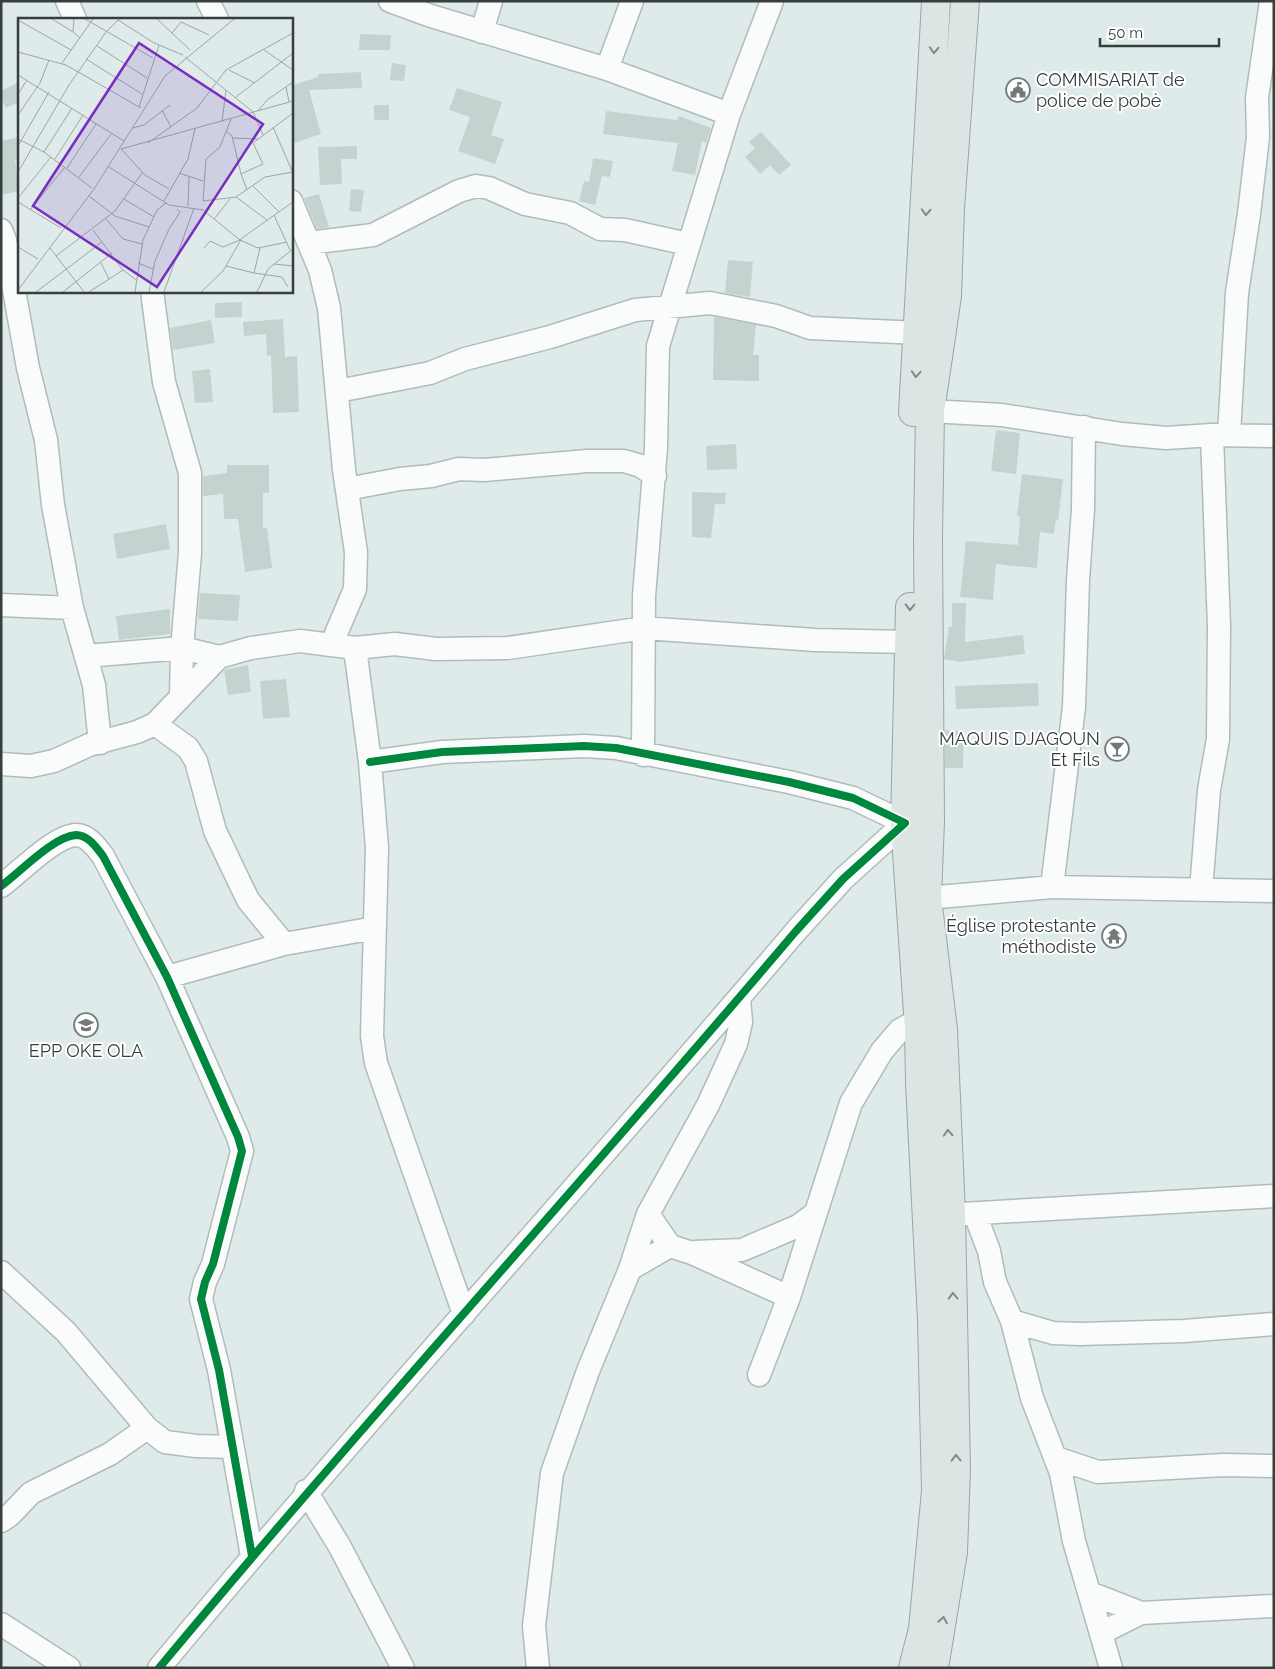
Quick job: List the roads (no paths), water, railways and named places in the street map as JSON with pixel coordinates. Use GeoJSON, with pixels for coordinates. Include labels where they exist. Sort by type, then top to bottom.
{"type":"FeatureCollection","features":[{"type":"Feature","properties":{"kind":"main road"},"geometry":{"type":"LineString","coordinates":[[913,1668],[923,1629],[936,1491],[932,1320],[920,1084],[919,1027],[905,823],[913,414],[919,334],[936,1]]}},
{"type":"Feature","properties":{"kind":"main road"},"geometry":{"type":"LineString","coordinates":[[934,1668],[953,1552],[963,1214],[928,898],[930,821],[927,738],[930,410],[947,296],[950,209],[965,1]]}},
{"type":"Feature","properties":{"kind":"street"},"geometry":{"type":"LineString","coordinates":[[67,1],[75,18]]}},
{"type":"Feature","properties":{"kind":"street"},"geometry":{"type":"LineString","coordinates":[[208,1],[216,18]]}},
{"type":"Feature","properties":{"kind":"street"},"geometry":{"type":"LineString","coordinates":[[390,1],[482,32],[607,69],[729,114]]}},
{"type":"Feature","properties":{"kind":"street"},"geometry":{"type":"LineString","coordinates":[[482,32],[491,1]]}},
{"type":"Feature","properties":{"kind":"street"},"geometry":{"type":"LineString","coordinates":[[607,69],[632,1]]}},
{"type":"Feature","properties":{"kind":"street"},"geometry":{"type":"LineString","coordinates":[[642,755],[644,596],[655,476],[658,346],[729,114],[772,1]]}},
{"type":"Feature","properties":{"kind":"street"},"geometry":{"type":"LineString","coordinates":[[1201,890],[1209,790],[1218,739],[1220,435],[1258,137],[1257,98],[1270,1]]}},
{"type":"Feature","properties":{"kind":"street"},"geometry":{"type":"LineString","coordinates":[[309,243],[374,235],[459,191],[476,186],[489,188],[525,204],[570,213],[600,229],[625,230],[688,244]]}},
{"type":"Feature","properties":{"kind":"street"},"geometry":{"type":"LineString","coordinates":[[292,203],[320,270],[329,308],[347,489],[356,552],[355,589],[332,644]]}},
{"type":"Feature","properties":{"kind":"street"},"geometry":{"type":"LineString","coordinates":[[1,230],[5,240],[28,368],[46,440],[53,504],[72,608],[94,685],[100,743]]}},
{"type":"Feature","properties":{"kind":"street"},"geometry":{"type":"LineString","coordinates":[[152,292],[164,382],[190,473],[190,553],[182,648],[181,696]]}},
{"type":"Feature","properties":{"kind":"street"},"geometry":{"type":"LineString","coordinates":[[338,391],[430,373],[473,356],[550,337],[635,310],[710,303],[769,314],[810,328],[919,334]]}},
{"type":"Feature","properties":{"kind":"street"},"geometry":{"type":"LineString","coordinates":[[635,310],[658,346]]}},
{"type":"Feature","properties":{"kind":"street"},"geometry":{"type":"LineString","coordinates":[[930,410],[1002,415],[1166,438],[1220,435],[1274,436]]}},
{"type":"Feature","properties":{"kind":"street"},"geometry":{"type":"LineString","coordinates":[[1052,887],[1074,707],[1078,580],[1083,509],[1084,427]]}},
{"type":"Feature","properties":{"kind":"street"},"geometry":{"type":"LineString","coordinates":[[347,489],[460,469],[484,470],[587,461],[624,461],[642,466],[655,476]]}},
{"type":"Feature","properties":{"kind":"street"},"geometry":{"type":"LineString","coordinates":[[1,605],[72,608]]}},
{"type":"Feature","properties":{"kind":"street"},"geometry":{"type":"LineString","coordinates":[[86,656],[182,648],[219,657],[251,648],[300,641],[355,648],[395,644],[436,648],[508,648],[644,628],[815,640],[909,642]]}},
{"type":"Feature","properties":{"kind":"street"},"geometry":{"type":"LineString","coordinates":[[355,648],[370,762],[377,848],[372,1036],[376,1063],[464,1314]]}},
{"type":"Feature","properties":{"kind":"street"},"geometry":{"type":"LineString","coordinates":[[1,764],[31,766],[54,761],[89,744],[100,743],[155,724],[219,657]]}},
{"type":"Feature","properties":{"kind":"street"},"geometry":{"type":"LineString","coordinates":[[155,724],[188,748],[196,762],[219,840],[248,900],[284,944]]}},
{"type":"Feature","properties":{"kind":"street"},"geometry":{"type":"LineString","coordinates":[[159,1668],[306,1491],[464,1314],[843,880],[905,823],[853,798],[788,782],[642,755],[616,748],[584,746],[442,752],[370,762]]}},
{"type":"Feature","properties":{"kind":"street"},"geometry":{"type":"LineString","coordinates":[[1,886],[60,840],[77,835],[91,840],[104,856],[167,977],[238,1137],[242,1152],[213,1264],[204,1282],[201,1299],[219,1370],[252,1556]]}},
{"type":"Feature","properties":{"kind":"street"},"geometry":{"type":"LineString","coordinates":[[928,898],[1052,887],[1274,891]]}},
{"type":"Feature","properties":{"kind":"street"},"geometry":{"type":"LineString","coordinates":[[167,977],[284,944],[375,928]]}},
{"type":"Feature","properties":{"kind":"street"},"geometry":{"type":"LineString","coordinates":[[538,1668],[534,1626],[552,1473],[588,1371],[630,1269],[648,1214],[708,1105],[736,1044],[741,1022],[739,998]]}},
{"type":"Feature","properties":{"kind":"street"},"geometry":{"type":"LineString","coordinates":[[759,1375],[789,1297],[813,1216],[851,1102],[882,1051],[900,1030],[907,1026],[919,1027]]}},
{"type":"Feature","properties":{"kind":"street"},"geometry":{"type":"LineString","coordinates":[[963,1214],[1274,1196]]}},
{"type":"Feature","properties":{"kind":"street"},"geometry":{"type":"LineString","coordinates":[[648,1214],[670,1246],[692,1253],[789,1297]]}},
{"type":"Feature","properties":{"kind":"street"},"geometry":{"type":"LineString","coordinates":[[963,1214],[988,1251],[995,1282],[1012,1321],[1032,1398],[1056,1458],[1066,1492],[1071,1526],[1110,1668]]}},
{"type":"Feature","properties":{"kind":"street"},"geometry":{"type":"LineString","coordinates":[[692,1253],[742,1250],[798,1226],[813,1216]]}},
{"type":"Feature","properties":{"kind":"street"},"geometry":{"type":"LineString","coordinates":[[630,1269],[670,1246]]}},
{"type":"Feature","properties":{"kind":"street"},"geometry":{"type":"LineString","coordinates":[[1,1272],[66,1332],[147,1428],[165,1442],[196,1446],[232,1447]]}},
{"type":"Feature","properties":{"kind":"street"},"geometry":{"type":"LineString","coordinates":[[1012,1321],[1053,1333],[1080,1334],[1184,1331],[1274,1324]]}},
{"type":"Feature","properties":{"kind":"street"},"geometry":{"type":"LineString","coordinates":[[1,1521],[10,1515],[31,1493],[110,1454],[147,1428]]}},
{"type":"Feature","properties":{"kind":"street"},"geometry":{"type":"LineString","coordinates":[[1056,1458],[1098,1472],[1224,1465],[1274,1466]]}},
{"type":"Feature","properties":{"kind":"street"},"geometry":{"type":"LineString","coordinates":[[1066,1492],[1098,1472]]}},
{"type":"Feature","properties":{"kind":"street"},"geometry":{"type":"LineString","coordinates":[[306,1491],[340,1547],[403,1668]]}},
{"type":"Feature","properties":{"kind":"street"},"geometry":{"type":"LineString","coordinates":[[1090,1593],[1141,1613]]}},
{"type":"Feature","properties":{"kind":"street"},"geometry":{"type":"LineString","coordinates":[[1101,1633],[1141,1613],[1274,1606]]}},
{"type":"Feature","properties":{"kind":"street"},"geometry":{"type":"LineString","coordinates":[[1,1624],[68,1668]]}},
{"type":"Feature","properties":{"kind":"place","name":"COMMISARIAT de police de pobè"},"geometry":{"type":"Point","coordinates":[1018,90]}},
{"type":"Feature","properties":{"kind":"place","name":"MAQUIS DJAGOUN Et Fils"},"geometry":{"type":"Point","coordinates":[1117,749]}},
{"type":"Feature","properties":{"kind":"place","name":"Église protestante méthodiste"},"geometry":{"type":"Point","coordinates":[1114,936]}},
{"type":"Feature","properties":{"kind":"place","name":"EPP OKE OLA"},"geometry":{"type":"Point","coordinates":[86,1025]}}]}
